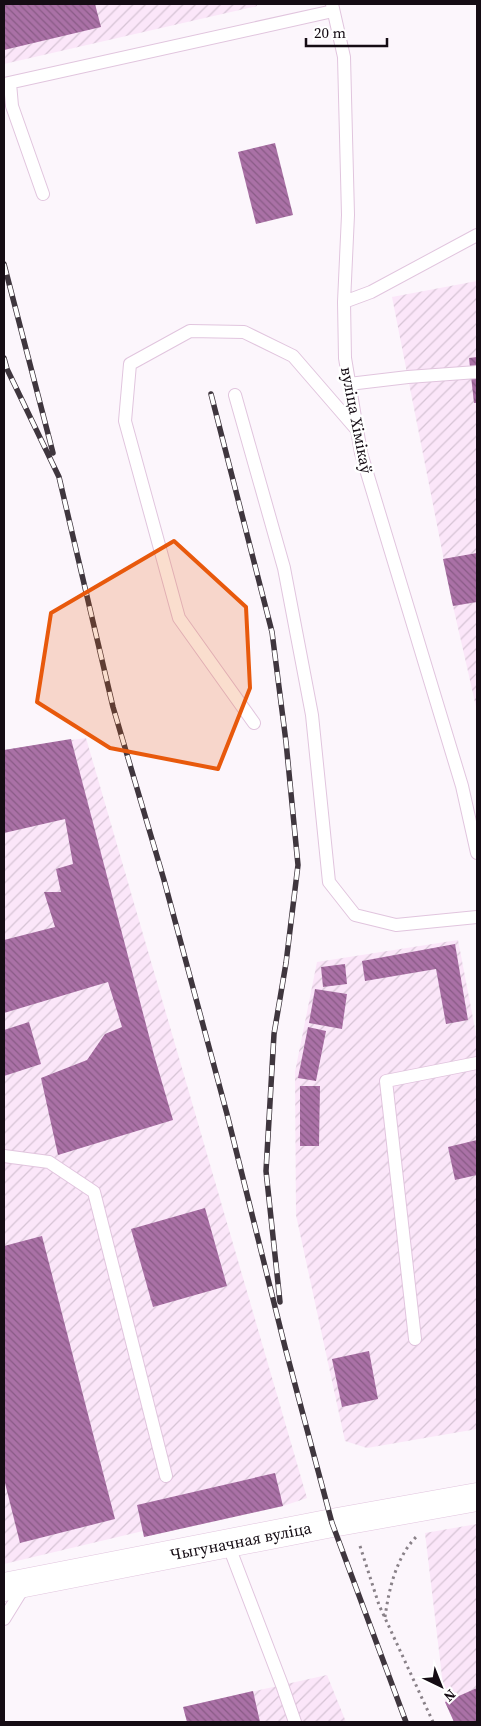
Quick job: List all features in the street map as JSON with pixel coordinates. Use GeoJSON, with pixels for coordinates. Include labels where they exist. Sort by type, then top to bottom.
{"type":"FeatureCollection","features":[{"type":"Feature","properties":{"kind":"street","name":"Чыгуначная вуліца"},"geometry":{"type":"LineString","coordinates":[[15,1585],[477,1497]]}},
{"type":"Feature","properties":{"kind":"lane"},"geometry":{"type":"LineString","coordinates":[[43,194],[12,106],[7,84],[333,7]]}},
{"type":"Feature","properties":{"kind":"lane","name":"вуліца Хімікаў"},"geometry":{"type":"LineString","coordinates":[[333,7],[344,57],[348,215],[344,302],[345,358],[349,384],[361,453],[462,786],[477,853]]}},
{"type":"Feature","properties":{"kind":"lane"},"geometry":{"type":"LineString","coordinates":[[344,302],[371,292],[477,235]]}},
{"type":"Feature","properties":{"kind":"lane"},"geometry":{"type":"LineString","coordinates":[[254,723],[179,618],[125,420],[130,364],[190,331],[244,332],[294,356],[357,430]]}},
{"type":"Feature","properties":{"kind":"lane"},"geometry":{"type":"LineString","coordinates":[[349,384],[477,372]]}},
{"type":"Feature","properties":{"kind":"lane"},"geometry":{"type":"LineString","coordinates":[[235,395],[284,568],[312,715],[329,882],[355,915],[396,925],[477,917]]}},
{"type":"Feature","properties":{"kind":"lane"},"geometry":{"type":"LineString","coordinates":[[415,1339],[386,1081],[477,1063]]}},
{"type":"Feature","properties":{"kind":"lane"},"geometry":{"type":"LineString","coordinates":[[4,1156],[49,1162],[94,1192],[166,1476]]}},
{"type":"Feature","properties":{"kind":"lane"},"geometry":{"type":"LineString","coordinates":[[228,1544],[295,1722]]}},
{"type":"Feature","properties":{"kind":"lane"},"geometry":{"type":"LineString","coordinates":[[4,1619],[15,1585]]}},
{"type":"Feature","properties":{"kind":"path"},"geometry":{"type":"LineString","coordinates":[[351,1520],[379,1605],[433,1722]]}},
{"type":"Feature","properties":{"kind":"path"},"geometry":{"type":"LineString","coordinates":[[385,1618],[392,1581],[403,1554],[422,1531]]}},
{"type":"Feature","properties":{"kind":"highlighted area"},"geometry":{"type":"Polygon","coordinates":[[[174,541],[246,607],[250,688],[218,769],[110,748],[37,702],[51,613],[174,541]]]}},
{"type":"Feature","properties":{"kind":"shaded area"},"geometry":{"type":"Polygon","coordinates":[[[4,4],[257,4],[257,6],[4,64],[4,4]]]}},
{"type":"Feature","properties":{"kind":"shaded area"},"geometry":{"type":"Polygon","coordinates":[[[477,281],[477,711],[453,606],[392,297],[477,281]]]}},
{"type":"Feature","properties":{"kind":"shaded area"},"geometry":{"type":"Polygon","coordinates":[[[86,738],[307,1498],[283,1506],[144,1537],[143,1531],[4,1564],[4,750],[86,738]]]}},
{"type":"Feature","properties":{"kind":"shaded area"},"geometry":{"type":"Polygon","coordinates":[[[458,940],[477,1039],[477,1429],[367,1448],[345,1441],[296,1215],[295,1072],[317,962],[458,940]]]}},
{"type":"Feature","properties":{"kind":"shaded area"},"geometry":{"type":"Polygon","coordinates":[[[477,1524],[477,1722],[454,1722],[445,1702],[425,1533],[477,1524]]]}},
{"type":"Feature","properties":{"kind":"shaded area"},"geometry":{"type":"Polygon","coordinates":[[[327,1675],[346,1722],[187,1722],[183,1707],[327,1675]]]}},
{"type":"Feature","properties":{"kind":"building"},"geometry":{"type":"Polygon","coordinates":[[[4,4],[95,4],[101,27],[4,50],[4,4]]]}},
{"type":"Feature","properties":{"kind":"building"},"geometry":{"type":"Polygon","coordinates":[[[275,143],[293,215],[256,224],[238,152],[275,143]]]}},
{"type":"Feature","properties":{"kind":"building"},"geometry":{"type":"Polygon","coordinates":[[[477,357],[477,403],[474,403],[469,358],[477,357]]]}},
{"type":"Feature","properties":{"kind":"building"},"geometry":{"type":"Polygon","coordinates":[[[477,553],[477,602],[453,606],[443,559],[477,553]]]}},
{"type":"Feature","properties":{"kind":"building"},"geometry":{"type":"Polygon","coordinates":[[[71,739],[154,1055],[173,1120],[58,1155],[41,1078],[87,1060],[105,1034],[122,1027],[108,982],[4,1013],[4,940],[55,927],[44,892],[61,892],[56,869],[73,864],[65,819],[4,833],[4,750],[71,739]]]}},
{"type":"Feature","properties":{"kind":"building"},"geometry":{"type":"Polygon","coordinates":[[[455,944],[468,1020],[446,1024],[436,969],[365,981],[362,961],[455,944]]]}},
{"type":"Feature","properties":{"kind":"building"},"geometry":{"type":"Polygon","coordinates":[[[345,964],[347,984],[323,987],[321,967],[345,964]]]}},
{"type":"Feature","properties":{"kind":"building"},"geometry":{"type":"Polygon","coordinates":[[[315,989],[347,994],[342,1029],[309,1023],[315,989]]]}},
{"type":"Feature","properties":{"kind":"building"},"geometry":{"type":"Polygon","coordinates":[[[29,1022],[41,1064],[4,1076],[4,1030],[29,1022]]]}},
{"type":"Feature","properties":{"kind":"building"},"geometry":{"type":"Polygon","coordinates":[[[308,1027],[326,1031],[316,1081],[298,1078],[308,1027]]]}},
{"type":"Feature","properties":{"kind":"building"},"geometry":{"type":"Polygon","coordinates":[[[300,1086],[320,1086],[319,1146],[300,1146],[300,1086]]]}},
{"type":"Feature","properties":{"kind":"building"},"geometry":{"type":"Polygon","coordinates":[[[477,1140],[477,1175],[455,1180],[448,1147],[477,1140]]]}},
{"type":"Feature","properties":{"kind":"building"},"geometry":{"type":"Polygon","coordinates":[[[205,1208],[227,1286],[153,1307],[131,1229],[205,1208]]]}},
{"type":"Feature","properties":{"kind":"building"},"geometry":{"type":"Polygon","coordinates":[[[42,1236],[115,1519],[20,1543],[4,1479],[4,1246],[42,1236]]]}},
{"type":"Feature","properties":{"kind":"building"},"geometry":{"type":"Polygon","coordinates":[[[369,1351],[378,1399],[342,1407],[332,1359],[369,1351]]]}},
{"type":"Feature","properties":{"kind":"building"},"geometry":{"type":"Polygon","coordinates":[[[275,1473],[283,1506],[144,1537],[137,1505],[275,1473]]]}},
{"type":"Feature","properties":{"kind":"building"},"geometry":{"type":"Polygon","coordinates":[[[477,1688],[477,1722],[454,1722],[445,1702],[477,1688]]]}},
{"type":"Feature","properties":{"kind":"building"},"geometry":{"type":"Polygon","coordinates":[[[253,1691],[260,1722],[187,1722],[183,1707],[253,1691]]]}},
{"type":"Feature","properties":{"kind":"railway"},"geometry":{"type":"LineString","coordinates":[[4,264],[53,453]]}},
{"type":"Feature","properties":{"kind":"railway"},"geometry":{"type":"LineString","coordinates":[[4,358],[7,369],[59,477],[113,707],[164,880],[227,1114],[285,1347],[332,1523],[406,1722]]}},
{"type":"Feature","properties":{"kind":"railway"},"geometry":{"type":"LineString","coordinates":[[211,394],[272,632],[286,742],[298,865],[286,963],[274,1034],[266,1171],[280,1302]]}}]}
